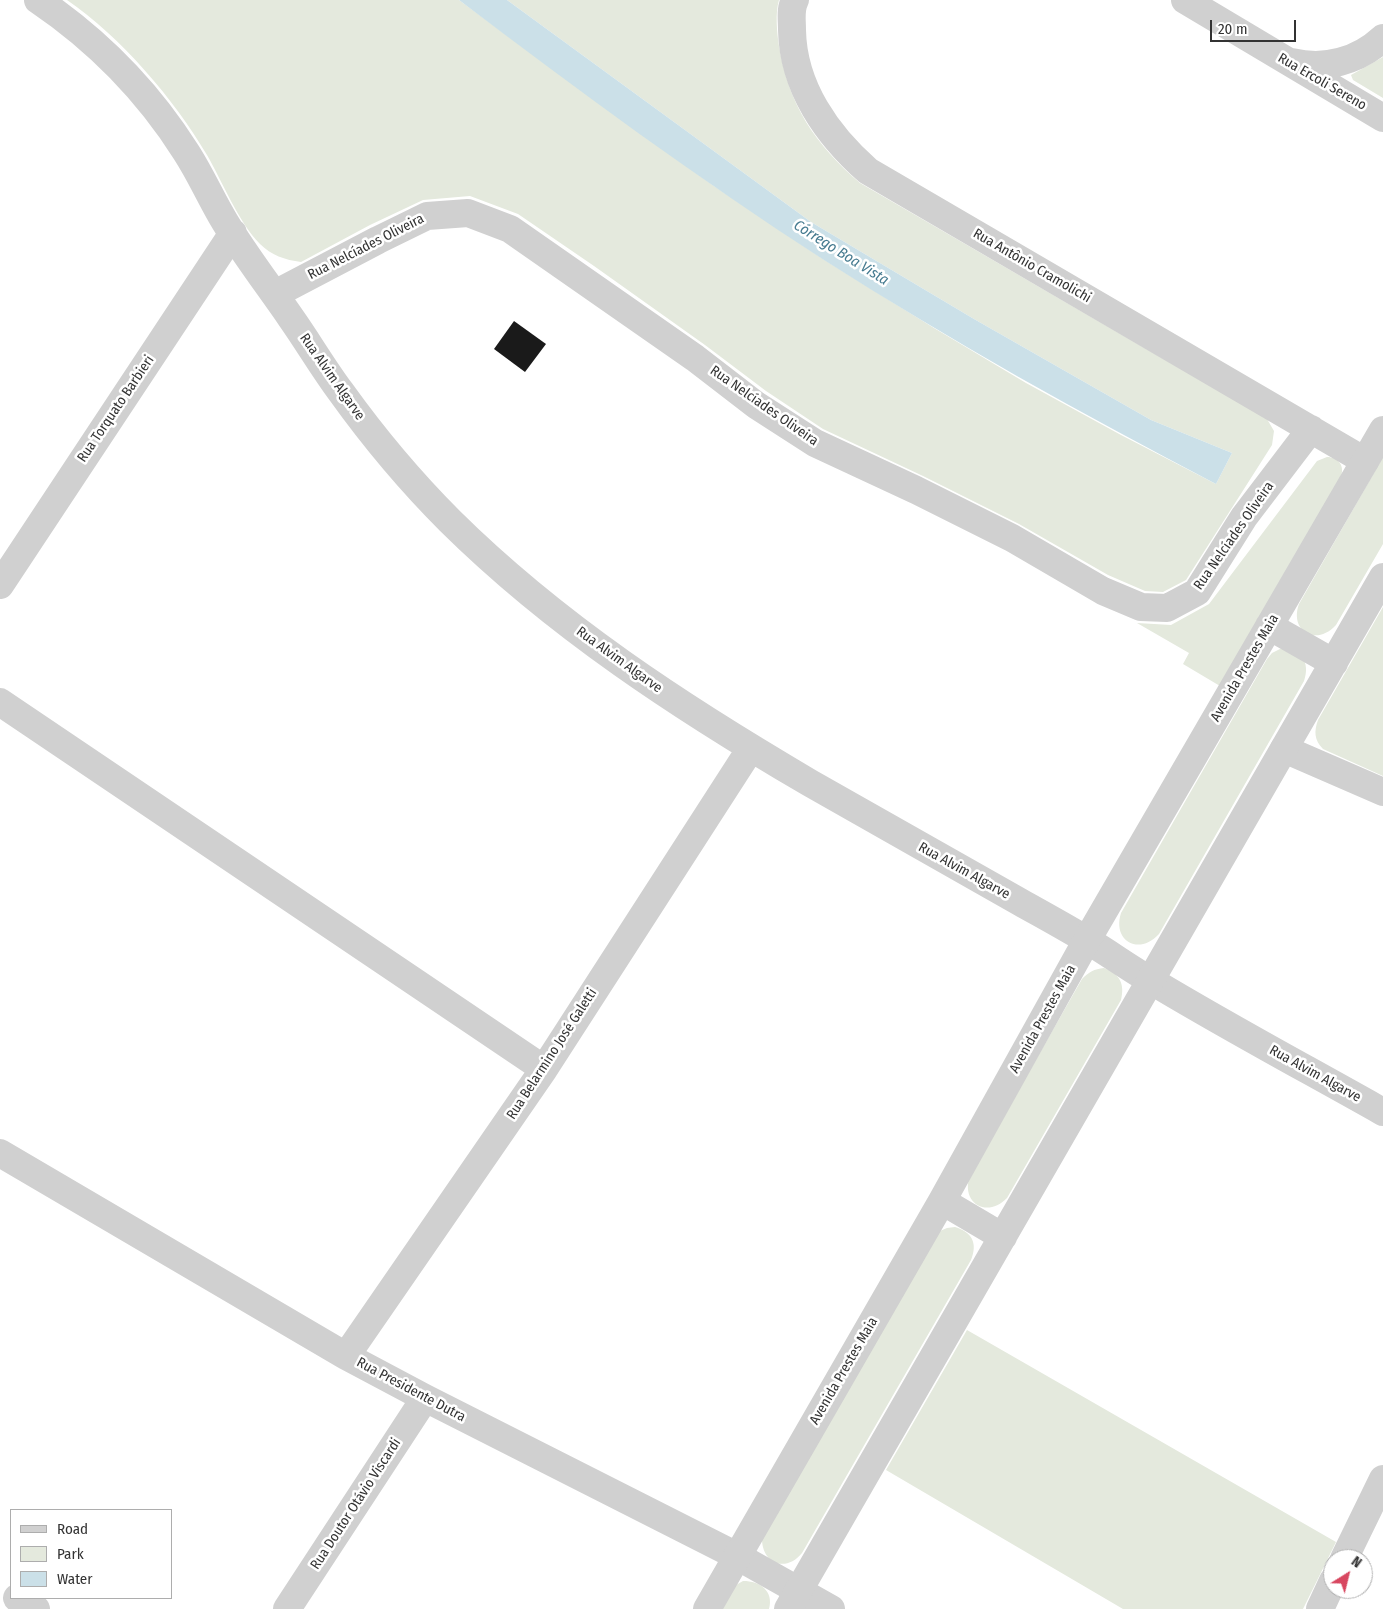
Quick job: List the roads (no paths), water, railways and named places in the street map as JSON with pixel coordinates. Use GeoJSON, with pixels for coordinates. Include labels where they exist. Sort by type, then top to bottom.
{"type":"FeatureCollection","features":[{"type":"Feature","properties":{"kind":"street","name":"Rua Alvim Algarve"},"geometry":{"type":"LineString","coordinates":[[38,0],[69,21],[90,40],[136,86],[162,117],[186,150],[233,233],[339,389],[373,435],[410,479],[451,522],[508,574],[634,673],[751,748],[899,835],[1087,940],[1150,980],[1383,1112]]}},
{"type":"Feature","properties":{"kind":"street","name":"Rua Antônio Cramolichi"},"geometry":{"type":"LineString","coordinates":[[795,0],[792,6],[792,35],[803,86],[814,109],[829,132],[847,153],[868,171],[1365,461]]}},
{"type":"Feature","properties":{"kind":"street","name":"Rua Ercoli Sereno"},"geometry":{"type":"LineString","coordinates":[[1185,0],[1383,118]]}},
{"type":"Feature","properties":{"kind":"street"},"geometry":{"type":"LineString","coordinates":[[1286,61],[1304,65],[1332,64],[1358,56],[1383,38]]}},
{"type":"Feature","properties":{"kind":"street","name":"Rua Nelcíades Oliveira"},"geometry":{"type":"LineString","coordinates":[[275,294],[427,216],[468,212],[510,229],[695,358],[756,405],[815,444],[1012,538],[1102,591],[1141,607],[1167,608],[1197,592],[1244,517],[1311,429]]}},
{"type":"Feature","properties":{"kind":"street","name":"Rua Torquato Barbieri"},"geometry":{"type":"LineString","coordinates":[[0,584],[233,233]]}},
{"type":"Feature","properties":{"kind":"street","name":"Avenida Prestes Maia"},"geometry":{"type":"LineString","coordinates":[[706,1609],[942,1200],[1087,940],[1383,430]]}},
{"type":"Feature","properties":{"kind":"street"},"geometry":{"type":"LineString","coordinates":[[793,1600],[1383,577]]}},
{"type":"Feature","properties":{"kind":"street"},"geometry":{"type":"LineString","coordinates":[[1269,626],[1334,663]]}},
{"type":"Feature","properties":{"kind":"street"},"geometry":{"type":"LineString","coordinates":[[0,702],[544,1069]]}},
{"type":"Feature","properties":{"kind":"street","name":"Rua Belarmino José Galetti"},"geometry":{"type":"LineString","coordinates":[[346,1356],[544,1069],[751,748]]}},
{"type":"Feature","properties":{"kind":"street"},"geometry":{"type":"LineString","coordinates":[[1284,749],[1383,792]]}},
{"type":"Feature","properties":{"kind":"street","name":"Rua Presidente Dutra"},"geometry":{"type":"LineString","coordinates":[[0,1153],[346,1356],[737,1556],[793,1600],[831,1609]]}},
{"type":"Feature","properties":{"kind":"street"},"geometry":{"type":"LineString","coordinates":[[942,1200],[1003,1236]]}},
{"type":"Feature","properties":{"kind":"street","name":"Rua Doutor Otávio Viscardi"},"geometry":{"type":"LineString","coordinates":[[287,1609],[425,1398]]}},
{"type":"Feature","properties":{"kind":"street"},"geometry":{"type":"LineString","coordinates":[[1351,1549],[1375,1515],[1383,1479]]}},
{"type":"Feature","properties":{"kind":"street"},"geometry":{"type":"LineString","coordinates":[[19,1599],[36,1609]]}},
{"type":"Feature","properties":{"kind":"water","name":"Córrego Boa Vista"},"geometry":{"type":"Polygon","coordinates":[[[459,0],[507,0],[811,222],[974,319],[1151,420],[1232,453],[1216,484],[1017,376],[824,260],[731,198],[639,133],[459,0]]]}}]}
